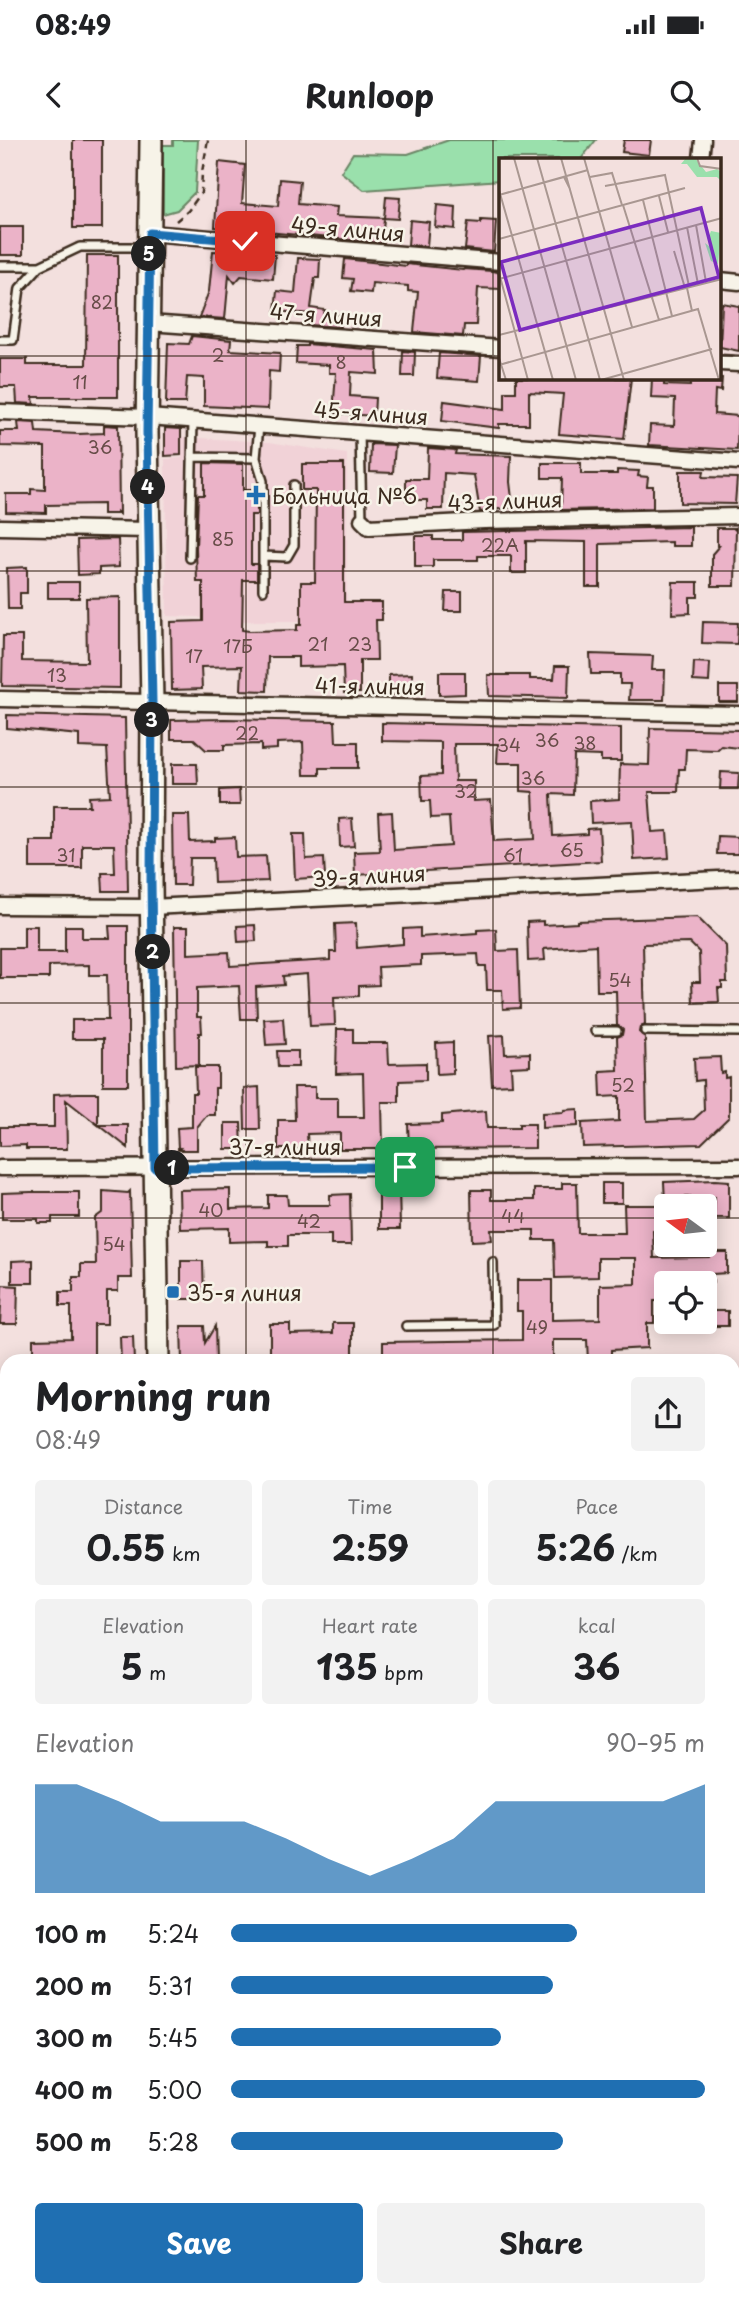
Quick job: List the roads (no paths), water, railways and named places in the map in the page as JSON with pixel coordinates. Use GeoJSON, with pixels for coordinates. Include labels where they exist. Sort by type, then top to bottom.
{"type":"FeatureCollection","features":[{"type":"Feature","properties":{"kind":"main road"},"geometry":{"type":"LineString","coordinates":[[151,140],[153,238],[148,417],[152,702],[151,907],[158,1354]]}},
{"type":"Feature","properties":{"kind":"street"},"geometry":{"type":"LineString","coordinates":[[701,158],[703,140]]}},
{"type":"Feature","properties":{"kind":"street","name":"49-я линия"},"geometry":{"type":"LineString","coordinates":[[153,238],[499,262]]}},
{"type":"Feature","properties":{"kind":"street","name":"47-я линия"},"geometry":{"type":"LineString","coordinates":[[149,323],[499,348]]}},
{"type":"Feature","properties":{"kind":"street","name":"45-я линия"},"geometry":{"type":"LineString","coordinates":[[0,412],[148,417],[739,462]]}},
{"type":"Feature","properties":{"kind":"street","name":"43-я линия"},"geometry":{"type":"LineString","coordinates":[[362,520],[369,527],[484,521],[739,516]]}},
{"type":"Feature","properties":{"kind":"street"},"geometry":{"type":"LineString","coordinates":[[0,527],[149,530]]}},
{"type":"Feature","properties":{"kind":"street","name":"41-я линия"},"geometry":{"type":"LineString","coordinates":[[0,699],[739,714]]}},
{"type":"Feature","properties":{"kind":"street","name":"39-я линия"},"geometry":{"type":"LineString","coordinates":[[0,905],[151,907],[739,878]]}},
{"type":"Feature","properties":{"kind":"street","name":"37-я линия"},"geometry":{"type":"LineString","coordinates":[[0,1168],[739,1166]]}},
{"type":"Feature","properties":{"kind":"lane"},"geometry":{"type":"LineString","coordinates":[[0,340],[13,340],[20,288],[40,266],[80,247],[153,238]]}},
{"type":"Feature","properties":{"kind":"lane"},"geometry":{"type":"LineString","coordinates":[[0,266],[40,266]]}},
{"type":"Feature","properties":{"kind":"lane"},"geometry":{"type":"LineString","coordinates":[[190,558],[193,421]]}},
{"type":"Feature","properties":{"kind":"lane"},"geometry":{"type":"LineString","coordinates":[[259,425],[256,458],[263,481],[263,590]]}},
{"type":"Feature","properties":{"kind":"lane","name":"43-я линия"},"geometry":{"type":"LineString","coordinates":[[360,432],[362,520]]}},
{"type":"Feature","properties":{"kind":"lane"},"geometry":{"type":"LineString","coordinates":[[192,457],[256,458]]}},
{"type":"Feature","properties":{"kind":"lane"},"geometry":{"type":"LineString","coordinates":[[263,556],[287,557],[294,545],[294,485]]}},
{"type":"Feature","properties":{"kind":"lane"},"geometry":{"type":"LineString","coordinates":[[595,1031],[617,1031]]}},
{"type":"Feature","properties":{"kind":"lane"},"geometry":{"type":"LineString","coordinates":[[645,1031],[739,1032]]}},
{"type":"Feature","properties":{"kind":"lane"},"geometry":{"type":"LineString","coordinates":[[406,1326],[494,1325],[493,1262]]}},
{"type":"Feature","properties":{"kind":"place","name":"Больница №6"},"geometry":{"type":"Point","coordinates":[256,495]}},
{"type":"Feature","properties":{"kind":"place","name":"35-я линия"},"geometry":{"type":"Point","coordinates":[173,1292]}}]}
